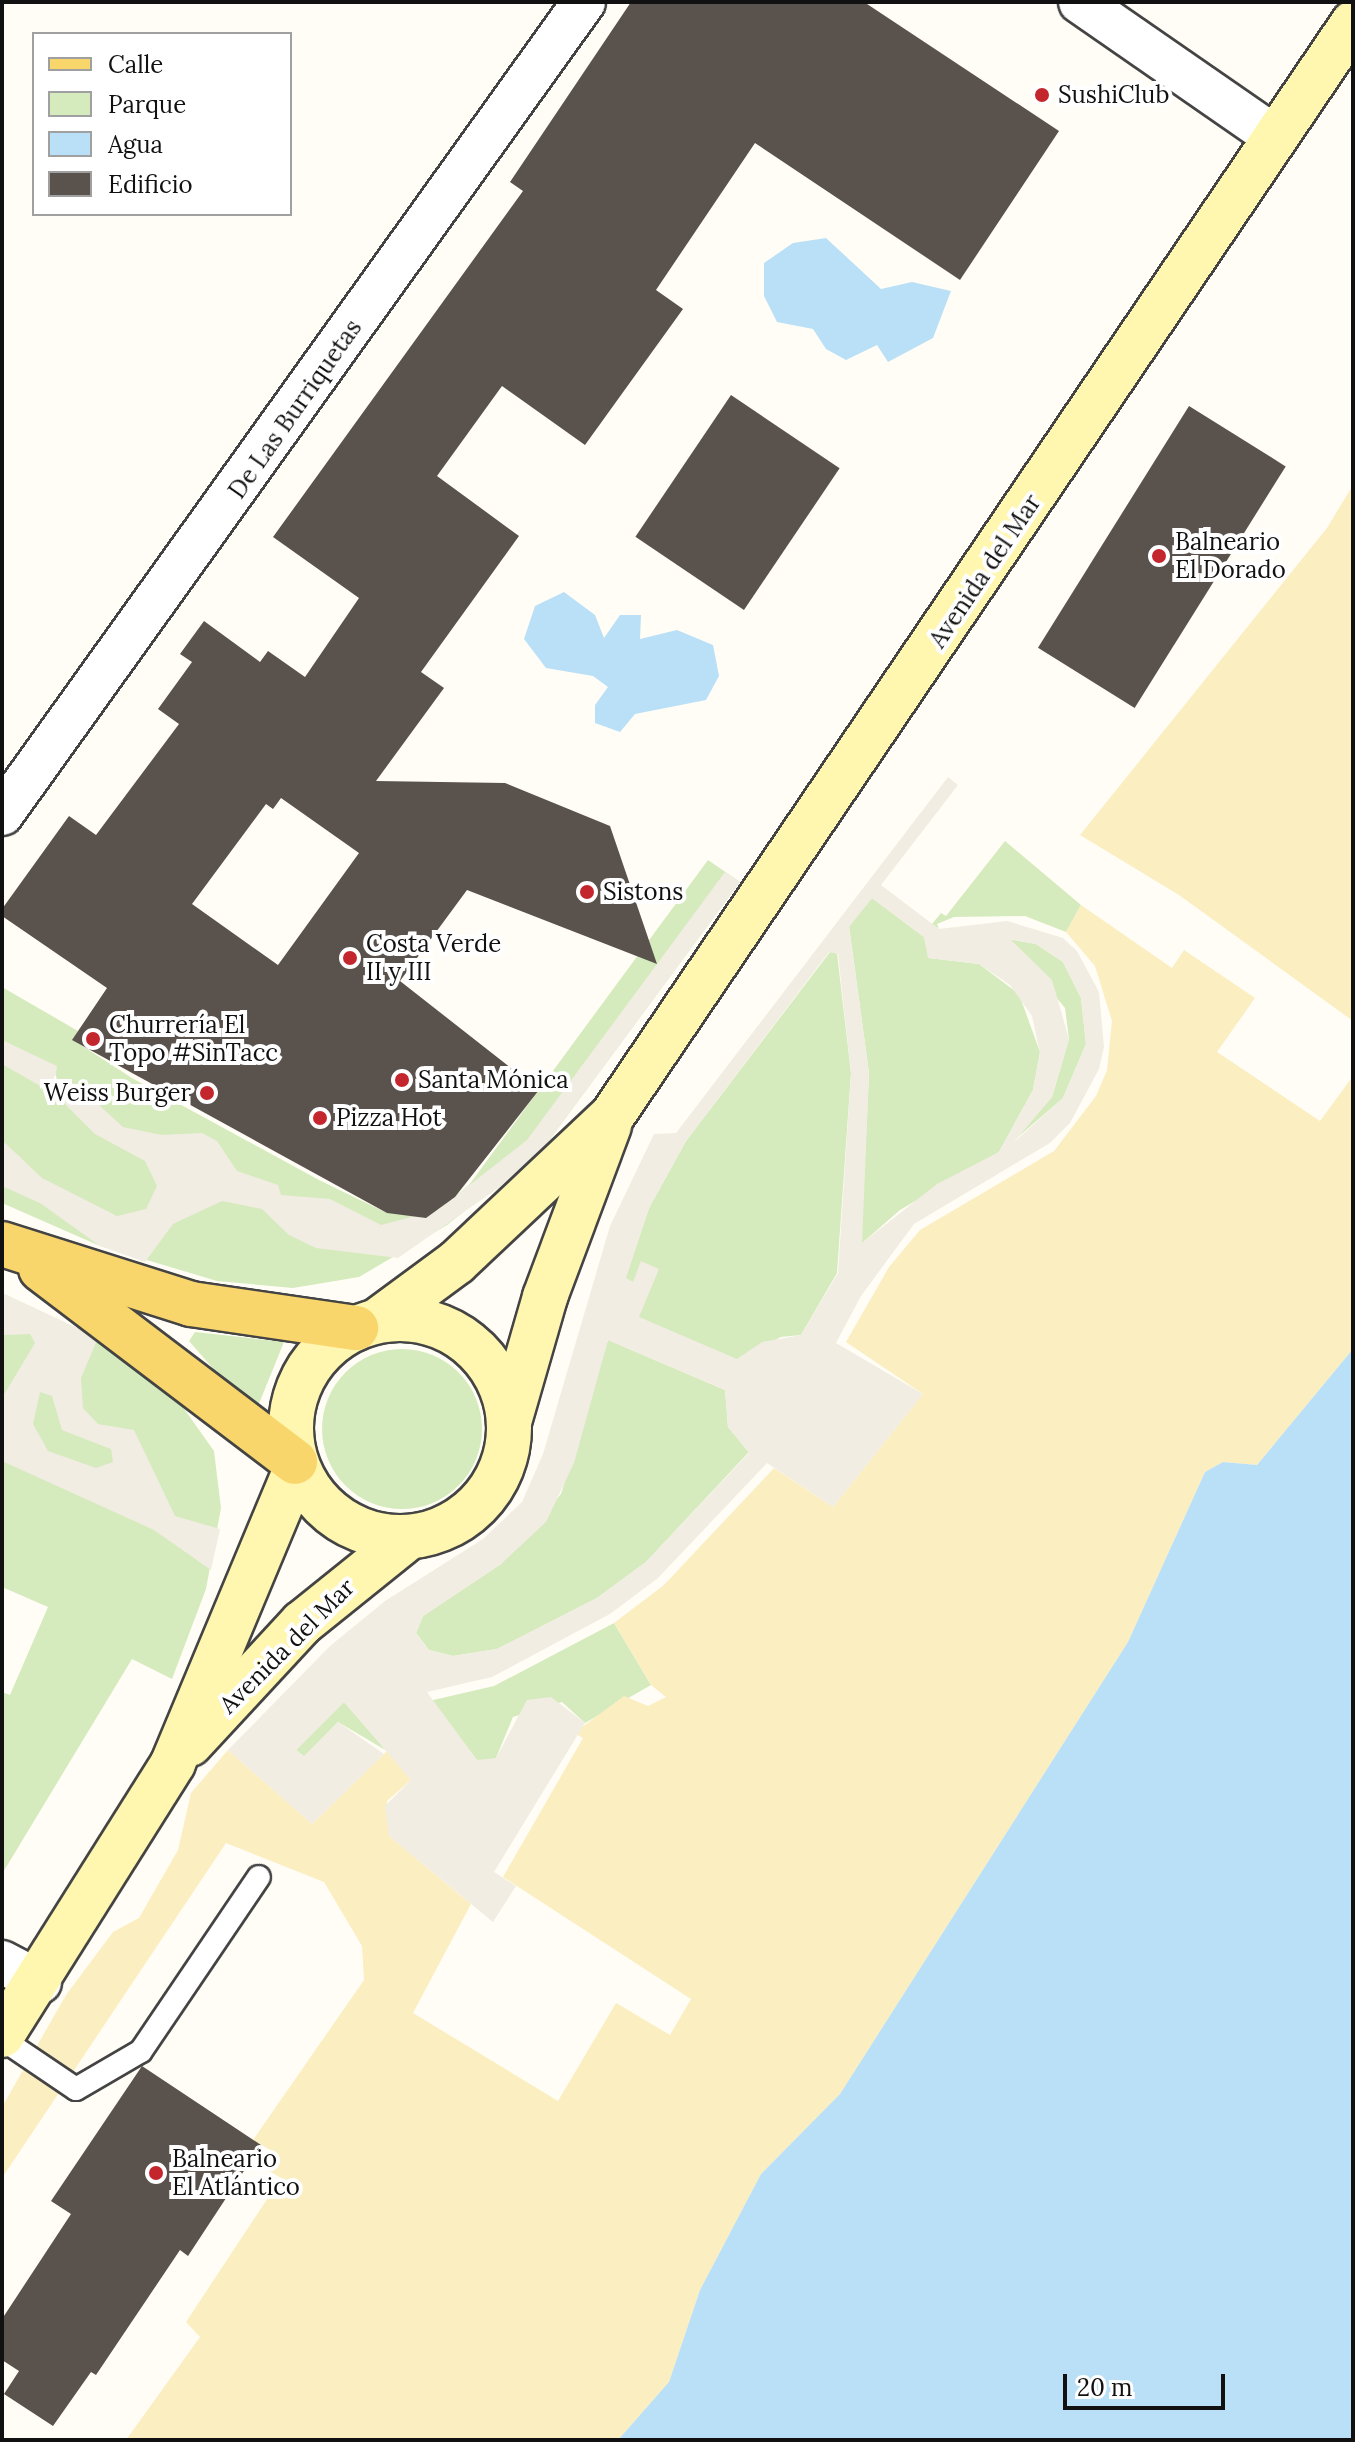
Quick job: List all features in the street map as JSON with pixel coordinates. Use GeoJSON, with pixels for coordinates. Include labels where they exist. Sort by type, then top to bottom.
{"type":"FeatureCollection","features":[{"type":"Feature","properties":{"kind":"main road","name":"Avenida del Mar"},"geometry":{"type":"LineString","coordinates":[[367,1324],[457,1262],[612,1116],[890,715],[1353,23]]}},
{"type":"Feature","properties":{"kind":"main road","name":"Avenida del Mar"},"geometry":{"type":"LineString","coordinates":[[509,1422],[545,1297],[612,1116]]}},
{"type":"Feature","properties":{"kind":"main road"},"geometry":{"type":"LineString","coordinates":[[9,1248],[191,1304],[367,1324],[439,1326],[467,1342],[488,1364],[509,1422],[499,1477],[483,1500],[449,1524],[409,1537],[367,1531],[330,1513],[296,1464],[9,1248]]}},
{"type":"Feature","properties":{"kind":"main road"},"geometry":{"type":"LineString","coordinates":[[296,1464],[290,1430],[307,1369],[329,1344],[367,1324]]}},
{"type":"Feature","properties":{"kind":"main road","name":"Avenida del Mar"},"geometry":{"type":"LineString","coordinates":[[2,2037],[40,1982],[173,1763],[296,1464]]}},
{"type":"Feature","properties":{"kind":"main road","name":"Avenida del Mar"},"geometry":{"type":"LineString","coordinates":[[173,1763],[302,1623],[409,1537]]}},
{"type":"Feature","properties":{"kind":"street","name":"De Las Burriquetas"},"geometry":{"type":"LineString","coordinates":[[2,814],[584,2]]}},
{"type":"Feature","properties":{"kind":"street"},"geometry":{"type":"LineString","coordinates":[[1080,2],[1275,137]]}},
{"type":"Feature","properties":{"kind":"street"},"geometry":{"type":"LineString","coordinates":[[2,1962],[40,1982]]}},
{"type":"Feature","properties":{"kind":"lane"},"geometry":{"type":"LineString","coordinates":[[2,2037],[76,2089],[141,2051],[259,1877]]}},
{"type":"Feature","properties":{"kind":"green space"},"geometry":{"type":"Polygon","coordinates":[[[1005,841],[1081,905],[1066,932],[1025,916],[954,917],[937,924],[939,929],[932,924],[941,913],[946,916],[1005,841]]]}},
{"type":"Feature","properties":{"kind":"green space"},"geometry":{"type":"Polygon","coordinates":[[[708,860],[740,882],[542,1150],[447,1225],[359,1277],[293,1288],[217,1281],[100,1246],[2,1203],[2,987],[78,1031],[73,1040],[132,1078],[319,1180],[387,1213],[438,1210],[469,1185],[708,860]]]}},
{"type":"Feature","properties":{"kind":"green space"},"geometry":{"type":"Polygon","coordinates":[[[872,898],[924,937],[929,958],[979,964],[1019,994],[1040,1052],[1033,1090],[999,1152],[900,1210],[861,1244],[869,1073],[849,926],[872,898]]]}},
{"type":"Feature","properties":{"kind":"green space"},"geometry":{"type":"Polygon","coordinates":[[[1008,939],[1036,944],[1063,962],[1081,998],[1086,1044],[1063,1098],[1011,1143],[1052,1097],[1069,1039],[1065,1008],[1008,939]]]}},
{"type":"Feature","properties":{"kind":"green space"},"geometry":{"type":"Polygon","coordinates":[[[830,952],[837,953],[851,1073],[837,1273],[801,1335],[781,1337],[737,1360],[638,1317],[658,1269],[633,1282],[625,1279],[649,1208],[686,1141],[830,952]]]}},
{"type":"Feature","properties":{"kind":"green space"},"geometry":{"type":"Polygon","coordinates":[[[2,1293],[98,1338],[175,1396],[214,1451],[221,1508],[206,1589],[172,1679],[132,1659],[2,1874],[2,1692],[10,1695],[48,1607],[2,1587],[2,1293]]]}},
{"type":"Feature","properties":{"kind":"green space"},"geometry":{"type":"Polygon","coordinates":[[[195,1332],[284,1342],[258,1406],[245,1405],[189,1341],[195,1332]]]}},
{"type":"Feature","properties":{"kind":"green space"},"geometry":{"type":"Polygon","coordinates":[[[608,1340],[725,1390],[728,1427],[749,1452],[646,1562],[597,1598],[497,1649],[453,1656],[429,1650],[416,1633],[423,1616],[501,1564],[561,1494],[608,1340]]]}},
{"type":"Feature","properties":{"kind":"green space"},"geometry":{"type":"Polygon","coordinates":[[[402,1349],[433,1355],[458,1373],[476,1398],[482,1429],[476,1460],[458,1485],[433,1503],[402,1509],[371,1503],[346,1485],[328,1460],[322,1429],[328,1398],[346,1373],[371,1355],[402,1349]]]}},
{"type":"Feature","properties":{"kind":"green space"},"geometry":{"type":"Polygon","coordinates":[[[614,1623],[651,1685],[585,1723],[562,1702],[513,1717],[496,1758],[487,1762],[477,1760],[429,1701],[494,1686],[614,1623]]]}},
{"type":"Feature","properties":{"kind":"green space"},"geometry":{"type":"Polygon","coordinates":[[[344,1702],[387,1751],[338,1722],[304,1757],[296,1750],[344,1702]]]}},
{"type":"Feature","properties":{"kind":"sand"},"geometry":{"type":"Polygon","coordinates":[[[1353,485],[1353,1021],[1179,895],[1080,835],[1327,528],[1353,485]]]}},
{"type":"Feature","properties":{"kind":"sand"},"geometry":{"type":"Polygon","coordinates":[[[1081,905],[1172,968],[1184,950],[1255,998],[1217,1052],[1320,1121],[1353,1076],[1353,1349],[1257,1465],[1223,1462],[1205,1472],[1128,1642],[840,2094],[761,2174],[700,2290],[669,2382],[618,2440],[126,2440],[200,2337],[186,2322],[281,2178],[263,2167],[272,2151],[253,2140],[364,1980],[362,1946],[324,1882],[226,1843],[2,2178],[2,2107],[66,1995],[113,1932],[139,1918],[178,1850],[191,1793],[228,1750],[312,1824],[387,1751],[411,1780],[387,1801],[389,1836],[471,1904],[413,2013],[558,2101],[616,2003],[670,2035],[691,1999],[503,1877],[583,1738],[574,1733],[624,1696],[648,1706],[666,1697],[651,1685],[614,1623],[664,1585],[774,1468],[833,1507],[923,1394],[846,1342],[889,1267],[920,1230],[1054,1151],[1096,1096],[1107,1070],[1112,1021],[1095,966],[1066,932],[1081,905]]]}},
{"type":"Feature","properties":{"kind":"shaded area"},"geometry":{"type":"Polygon","coordinates":[[[948,777],[958,785],[881,885],[939,929],[1007,921],[1063,938],[1077,951],[1099,992],[1104,1047],[1099,1069],[1070,1123],[1050,1143],[914,1224],[861,1296],[836,1343],[923,1394],[833,1507],[767,1463],[658,1578],[610,1614],[492,1677],[427,1692],[477,1760],[496,1758],[527,1700],[551,1697],[585,1723],[494,1872],[516,1886],[493,1922],[389,1836],[385,1806],[411,1780],[344,1702],[296,1750],[304,1756],[338,1722],[384,1754],[312,1824],[228,1750],[330,1646],[385,1601],[483,1539],[522,1502],[543,1454],[610,1226],[654,1134],[676,1133],[948,777]],[[872,898],[849,927],[869,1073],[862,1243],[937,1184],[999,1152],[1033,1090],[1040,1053],[1032,1016],[1010,985],[979,964],[928,958],[924,937],[872,898]],[[1010,939],[1052,980],[1069,1039],[1052,1097],[1014,1142],[1063,1098],[1086,1044],[1081,998],[1063,962],[1036,944],[1010,939]],[[829,952],[686,1141],[649,1208],[626,1278],[633,1282],[641,1261],[659,1269],[639,1317],[737,1359],[762,1342],[801,1335],[838,1273],[851,1073],[838,954],[829,952]],[[608,1340],[574,1463],[546,1522],[501,1564],[423,1616],[416,1633],[429,1650],[453,1656],[497,1649],[597,1598],[646,1562],[749,1453],[728,1427],[725,1390],[608,1340]]]}},
{"type":"Feature","properties":{"kind":"shaded area"},"geometry":{"type":"Polygon","coordinates":[[[725,872],[740,882],[542,1150],[497,1189],[398,1258],[316,1248],[289,1235],[262,1209],[222,1201],[173,1224],[145,1262],[100,1246],[40,1203],[2,1186],[2,1140],[42,1178],[117,1216],[146,1209],[157,1186],[145,1161],[95,1134],[56,1095],[2,1064],[2,1040],[57,1066],[55,1081],[76,1084],[123,1127],[162,1135],[202,1133],[217,1141],[237,1171],[278,1185],[281,1195],[330,1199],[381,1225],[438,1210],[527,1140],[725,872]]]}},
{"type":"Feature","properties":{"kind":"shaded area"},"geometry":{"type":"Polygon","coordinates":[[[2,1293],[98,1338],[81,1378],[83,1408],[98,1424],[134,1430],[175,1516],[220,1529],[211,1570],[154,1530],[2,1461],[2,1398],[35,1343],[30,1334],[2,1335],[2,1293]],[[40,1392],[33,1424],[48,1451],[96,1468],[113,1462],[111,1449],[62,1430],[52,1396],[40,1392]]]}},
{"type":"Feature","properties":{"kind":"water"},"geometry":{"type":"Polygon","coordinates":[[[826,238],[881,289],[912,282],[951,291],[933,338],[888,362],[877,345],[846,360],[826,349],[813,329],[777,322],[764,296],[764,263],[793,243],[826,238]]]}},
{"type":"Feature","properties":{"kind":"water"},"geometry":{"type":"Polygon","coordinates":[[[564,592],[595,615],[604,638],[620,615],[641,615],[640,639],[677,630],[713,645],[719,676],[706,700],[635,714],[620,732],[595,723],[595,705],[608,687],[593,676],[546,668],[524,639],[535,606],[564,592]]]}},
{"type":"Feature","properties":{"kind":"water"},"geometry":{"type":"Polygon","coordinates":[[[1353,1349],[1353,2440],[618,2440],[669,2382],[700,2290],[761,2174],[840,2094],[1128,1642],[1205,1472],[1223,1462],[1257,1465],[1353,1349]]]}},
{"type":"Feature","properties":{"kind":"building"},"geometry":{"type":"Polygon","coordinates":[[[631,2],[864,2],[1059,131],[960,280],[755,143],[656,290],[683,309],[585,445],[502,386],[437,476],[519,536],[421,672],[444,688],[376,781],[505,783],[610,826],[657,964],[467,890],[400,981],[539,1090],[455,1197],[426,1218],[387,1213],[72,1040],[107,988],[2,916],[2,909],[69,816],[96,835],[179,724],[158,709],[192,662],[180,654],[204,621],[260,662],[268,651],[305,677],[359,598],[273,537],[523,191],[510,182],[631,2]],[[281,798],[273,809],[266,804],[192,904],[278,965],[359,853],[281,798]]]}},
{"type":"Feature","properties":{"kind":"building"},"geometry":{"type":"Polygon","coordinates":[[[731,395],[840,468],[744,610],[635,537],[731,395]]]}},
{"type":"Feature","properties":{"kind":"building","name":"Balneario El Dorado"},"geometry":{"type":"Polygon","coordinates":[[[1189,406],[1286,466],[1135,708],[1038,648],[1189,406]]]}},
{"type":"Feature","properties":{"kind":"building"},"geometry":{"type":"Polygon","coordinates":[[[142,2066],[261,2145],[188,2256],[180,2250],[96,2375],[91,2372],[53,2426],[4,2394],[19,2371],[2,2360],[2,2319],[71,2214],[51,2201],[142,2066]]]}},
{"type":"Feature","properties":{"kind":"place","name":"SushiClub"},"geometry":{"type":"Point","coordinates":[1042,95]}},
{"type":"Feature","properties":{"kind":"place","name":"Balneario El Dorado"},"geometry":{"type":"Point","coordinates":[1159,556]}},
{"type":"Feature","properties":{"kind":"place","name":"Sistons"},"geometry":{"type":"Point","coordinates":[587,892]}},
{"type":"Feature","properties":{"kind":"place","name":"Costa Verde II y III"},"geometry":{"type":"Point","coordinates":[350,958]}},
{"type":"Feature","properties":{"kind":"place","name":"Churrería El Topo #SinTacc"},"geometry":{"type":"Point","coordinates":[93,1039]}},
{"type":"Feature","properties":{"kind":"place","name":"Santa Mónica"},"geometry":{"type":"Point","coordinates":[402,1080]}},
{"type":"Feature","properties":{"kind":"place","name":"Weiss Burger"},"geometry":{"type":"Point","coordinates":[207,1093]}},
{"type":"Feature","properties":{"kind":"place","name":"Pizza Hot"},"geometry":{"type":"Point","coordinates":[320,1118]}},
{"type":"Feature","properties":{"kind":"place","name":"Balneario El Atlántico"},"geometry":{"type":"Point","coordinates":[156,2173]}}]}
